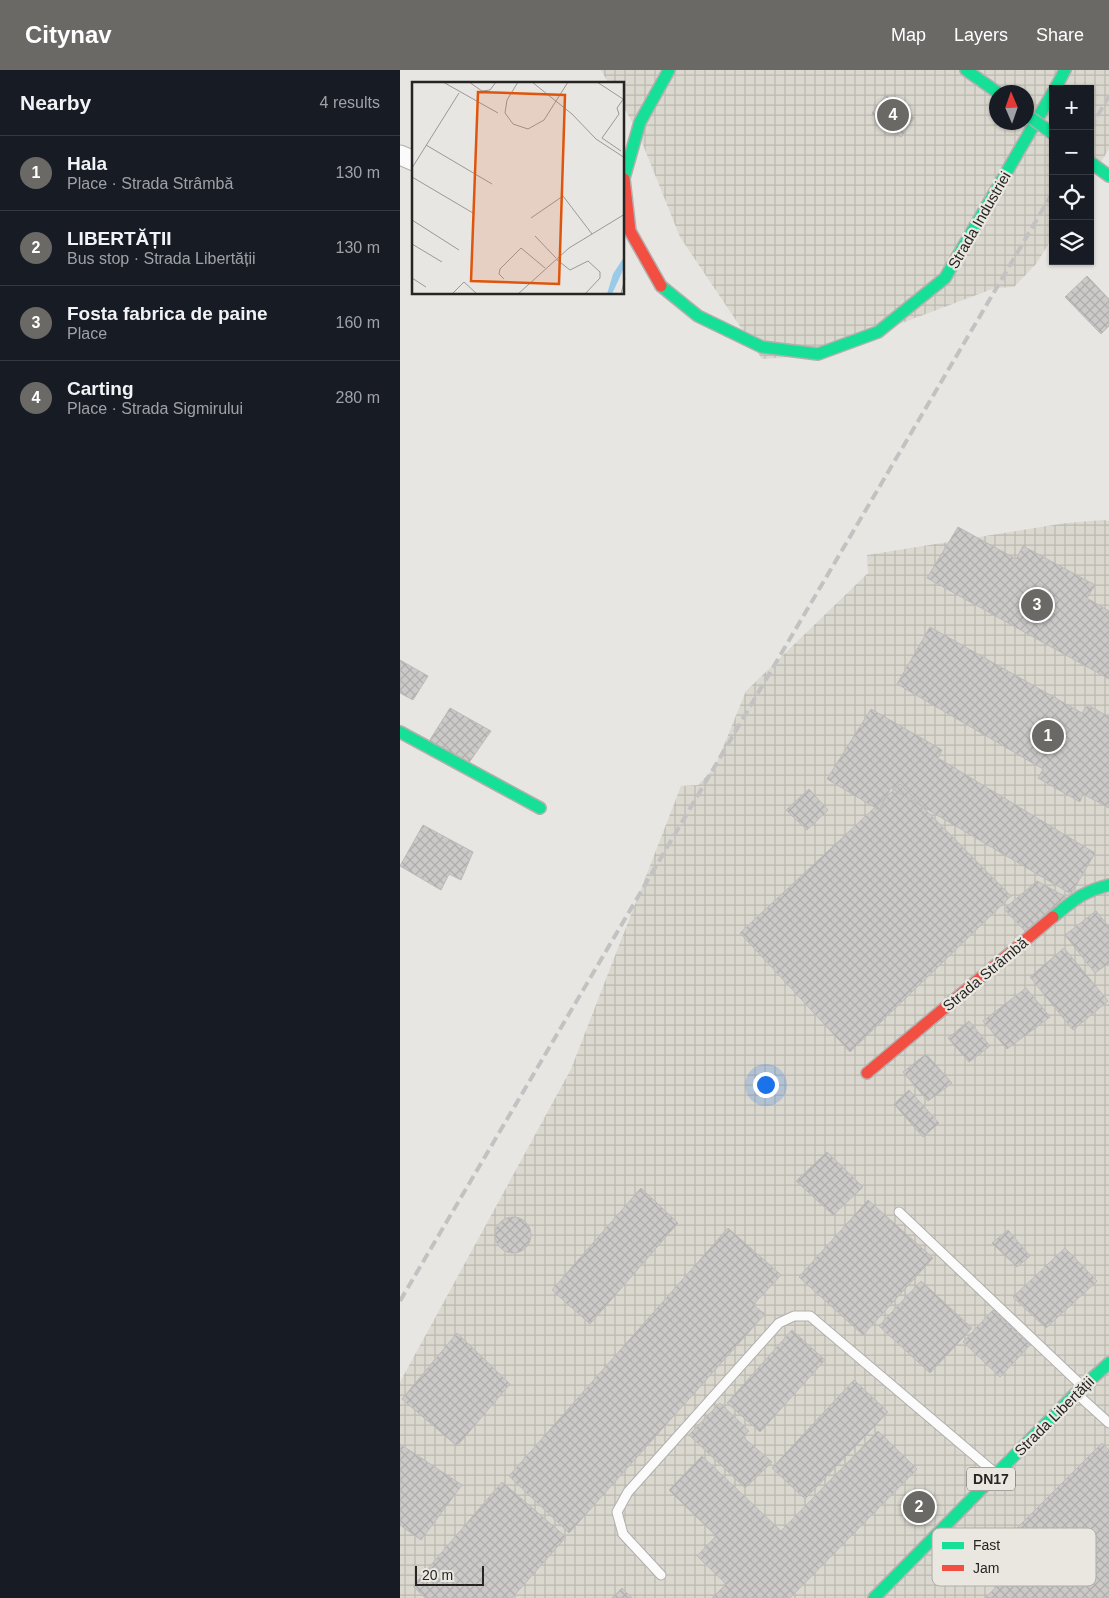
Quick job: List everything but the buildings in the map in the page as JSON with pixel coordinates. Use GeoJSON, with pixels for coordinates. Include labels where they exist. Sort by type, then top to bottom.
{"type":"FeatureCollection","features":[{"type":"Feature","properties":{"kind":"street","name":"Strada Industriei"},"geometry":{"type":"LineString","coordinates":[[625,174],[640,122],[669,70]]}},
{"type":"Feature","properties":{"kind":"street"},"geometry":{"type":"LineString","coordinates":[[966,70],[989,87]]}},
{"type":"Feature","properties":{"kind":"street"},"geometry":{"type":"LineString","coordinates":[[1057,85],[1066,70]]}},
{"type":"Feature","properties":{"kind":"street","name":"Strada Industriei"},"geometry":{"type":"LineString","coordinates":[[625,187],[630,231],[661,286],[698,316],[762,347],[818,354],[878,332],[945,278],[1049,99]]}},
{"type":"Feature","properties":{"kind":"street"},"geometry":{"type":"LineString","coordinates":[[1034,120],[1049,131]]}},
{"type":"Feature","properties":{"kind":"street"},"geometry":{"type":"LineString","coordinates":[[400,155],[412,160]]}},
{"type":"Feature","properties":{"kind":"street"},"geometry":{"type":"LineString","coordinates":[[1094,165],[1109,176]]}},
{"type":"Feature","properties":{"kind":"street"},"geometry":{"type":"LineString","coordinates":[[400,732],[540,808]]}},
{"type":"Feature","properties":{"kind":"street","name":"Strada Strâmbă"},"geometry":{"type":"LineString","coordinates":[[867,1073],[1074,900],[1091,889],[1109,885]]}},
{"type":"Feature","properties":{"kind":"street","name":"Strada Libertății"},"geometry":{"type":"LineString","coordinates":[[943,1528],[1079,1390],[1109,1363]]}},
{"type":"Feature","properties":{"kind":"street","name":"Strada Libertății"},"geometry":{"type":"LineString","coordinates":[[874,1598],[932,1539]]}},
{"type":"Feature","properties":{"kind":"lane"},"geometry":{"type":"LineString","coordinates":[[899,1212],[1079,1390],[1109,1424]]}},
{"type":"Feature","properties":{"kind":"lane"},"geometry":{"type":"LineString","coordinates":[[661,1575],[623,1534],[617,1512],[628,1492],[778,1323],[794,1316],[810,1316],[996,1474]]}},
{"type":"Feature","properties":{"kind":"shaded area"},"geometry":{"type":"Polygon","coordinates":[[[601,70],[1109,70],[1109,149],[1094,173],[1094,85],[1049,85],[1049,243],[1036,264],[1014,287],[995,288],[817,355],[762,359],[680,237],[637,130],[625,110],[625,82],[608,82],[601,70]]]}},
{"type":"Feature","properties":{"kind":"shaded area"},"geometry":{"type":"Polygon","coordinates":[[[1109,521],[1109,1598],[400,1598],[400,1382],[571,1069],[681,786],[698,785],[715,767],[746,691],[868,573],[867,555],[1066,523],[1109,521]]]}},
{"type":"Feature","properties":{"kind":"railway"},"geometry":{"type":"LineString","coordinates":[[1094,122],[1109,96]]}},
{"type":"Feature","properties":{"kind":"railway"},"geometry":{"type":"LineString","coordinates":[[400,1301],[1049,199]]}},
{"type":"Feature","properties":{"kind":"traffic: fast"},"geometry":{"type":"LineString","coordinates":[[625,174],[640,122],[669,70]]}},
{"type":"Feature","properties":{"kind":"traffic: fast"},"geometry":{"type":"LineString","coordinates":[[966,70],[989,86]]}},
{"type":"Feature","properties":{"kind":"traffic: fast"},"geometry":{"type":"LineString","coordinates":[[1057,85],[1065,70]]}},
{"type":"Feature","properties":{"kind":"traffic: fast"},"geometry":{"type":"LineString","coordinates":[[661,286],[698,316],[762,347],[818,354],[878,332],[945,278],[1049,99]]}},
{"type":"Feature","properties":{"kind":"traffic: fast"},"geometry":{"type":"LineString","coordinates":[[1034,120],[1049,131]]}},
{"type":"Feature","properties":{"kind":"traffic: fast"},"geometry":{"type":"LineString","coordinates":[[1094,165],[1109,176]]}},
{"type":"Feature","properties":{"kind":"traffic: fast"},"geometry":{"type":"LineString","coordinates":[[400,732],[540,808]]}},
{"type":"Feature","properties":{"kind":"traffic: fast"},"geometry":{"type":"LineString","coordinates":[[1053,917],[1085,894],[1109,885]]}},
{"type":"Feature","properties":{"kind":"traffic: fast"},"geometry":{"type":"LineString","coordinates":[[943,1528],[1076,1393],[1109,1363]]}},
{"type":"Feature","properties":{"kind":"traffic: fast"},"geometry":{"type":"LineString","coordinates":[[874,1598],[932,1539]]}},
{"type":"Feature","properties":{"kind":"traffic: jam"},"geometry":{"type":"LineString","coordinates":[[625,188],[630,231],[661,286]]}},
{"type":"Feature","properties":{"kind":"traffic: jam"},"geometry":{"type":"LineString","coordinates":[[867,1073],[1053,917]]}},
{"type":"Feature","properties":{"kind":"place","name":"Carting"},"geometry":{"type":"Point","coordinates":[893,115]}},
{"type":"Feature","properties":{"kind":"place","name":"Fosta fabrica de paine"},"geometry":{"type":"Point","coordinates":[1037,605]}},
{"type":"Feature","properties":{"kind":"place","name":"Hala"},"geometry":{"type":"Point","coordinates":[1048,736]}},
{"type":"Feature","properties":{"kind":"place","name":"LIBERTĂȚII"},"geometry":{"type":"Point","coordinates":[919,1507]}}]}
